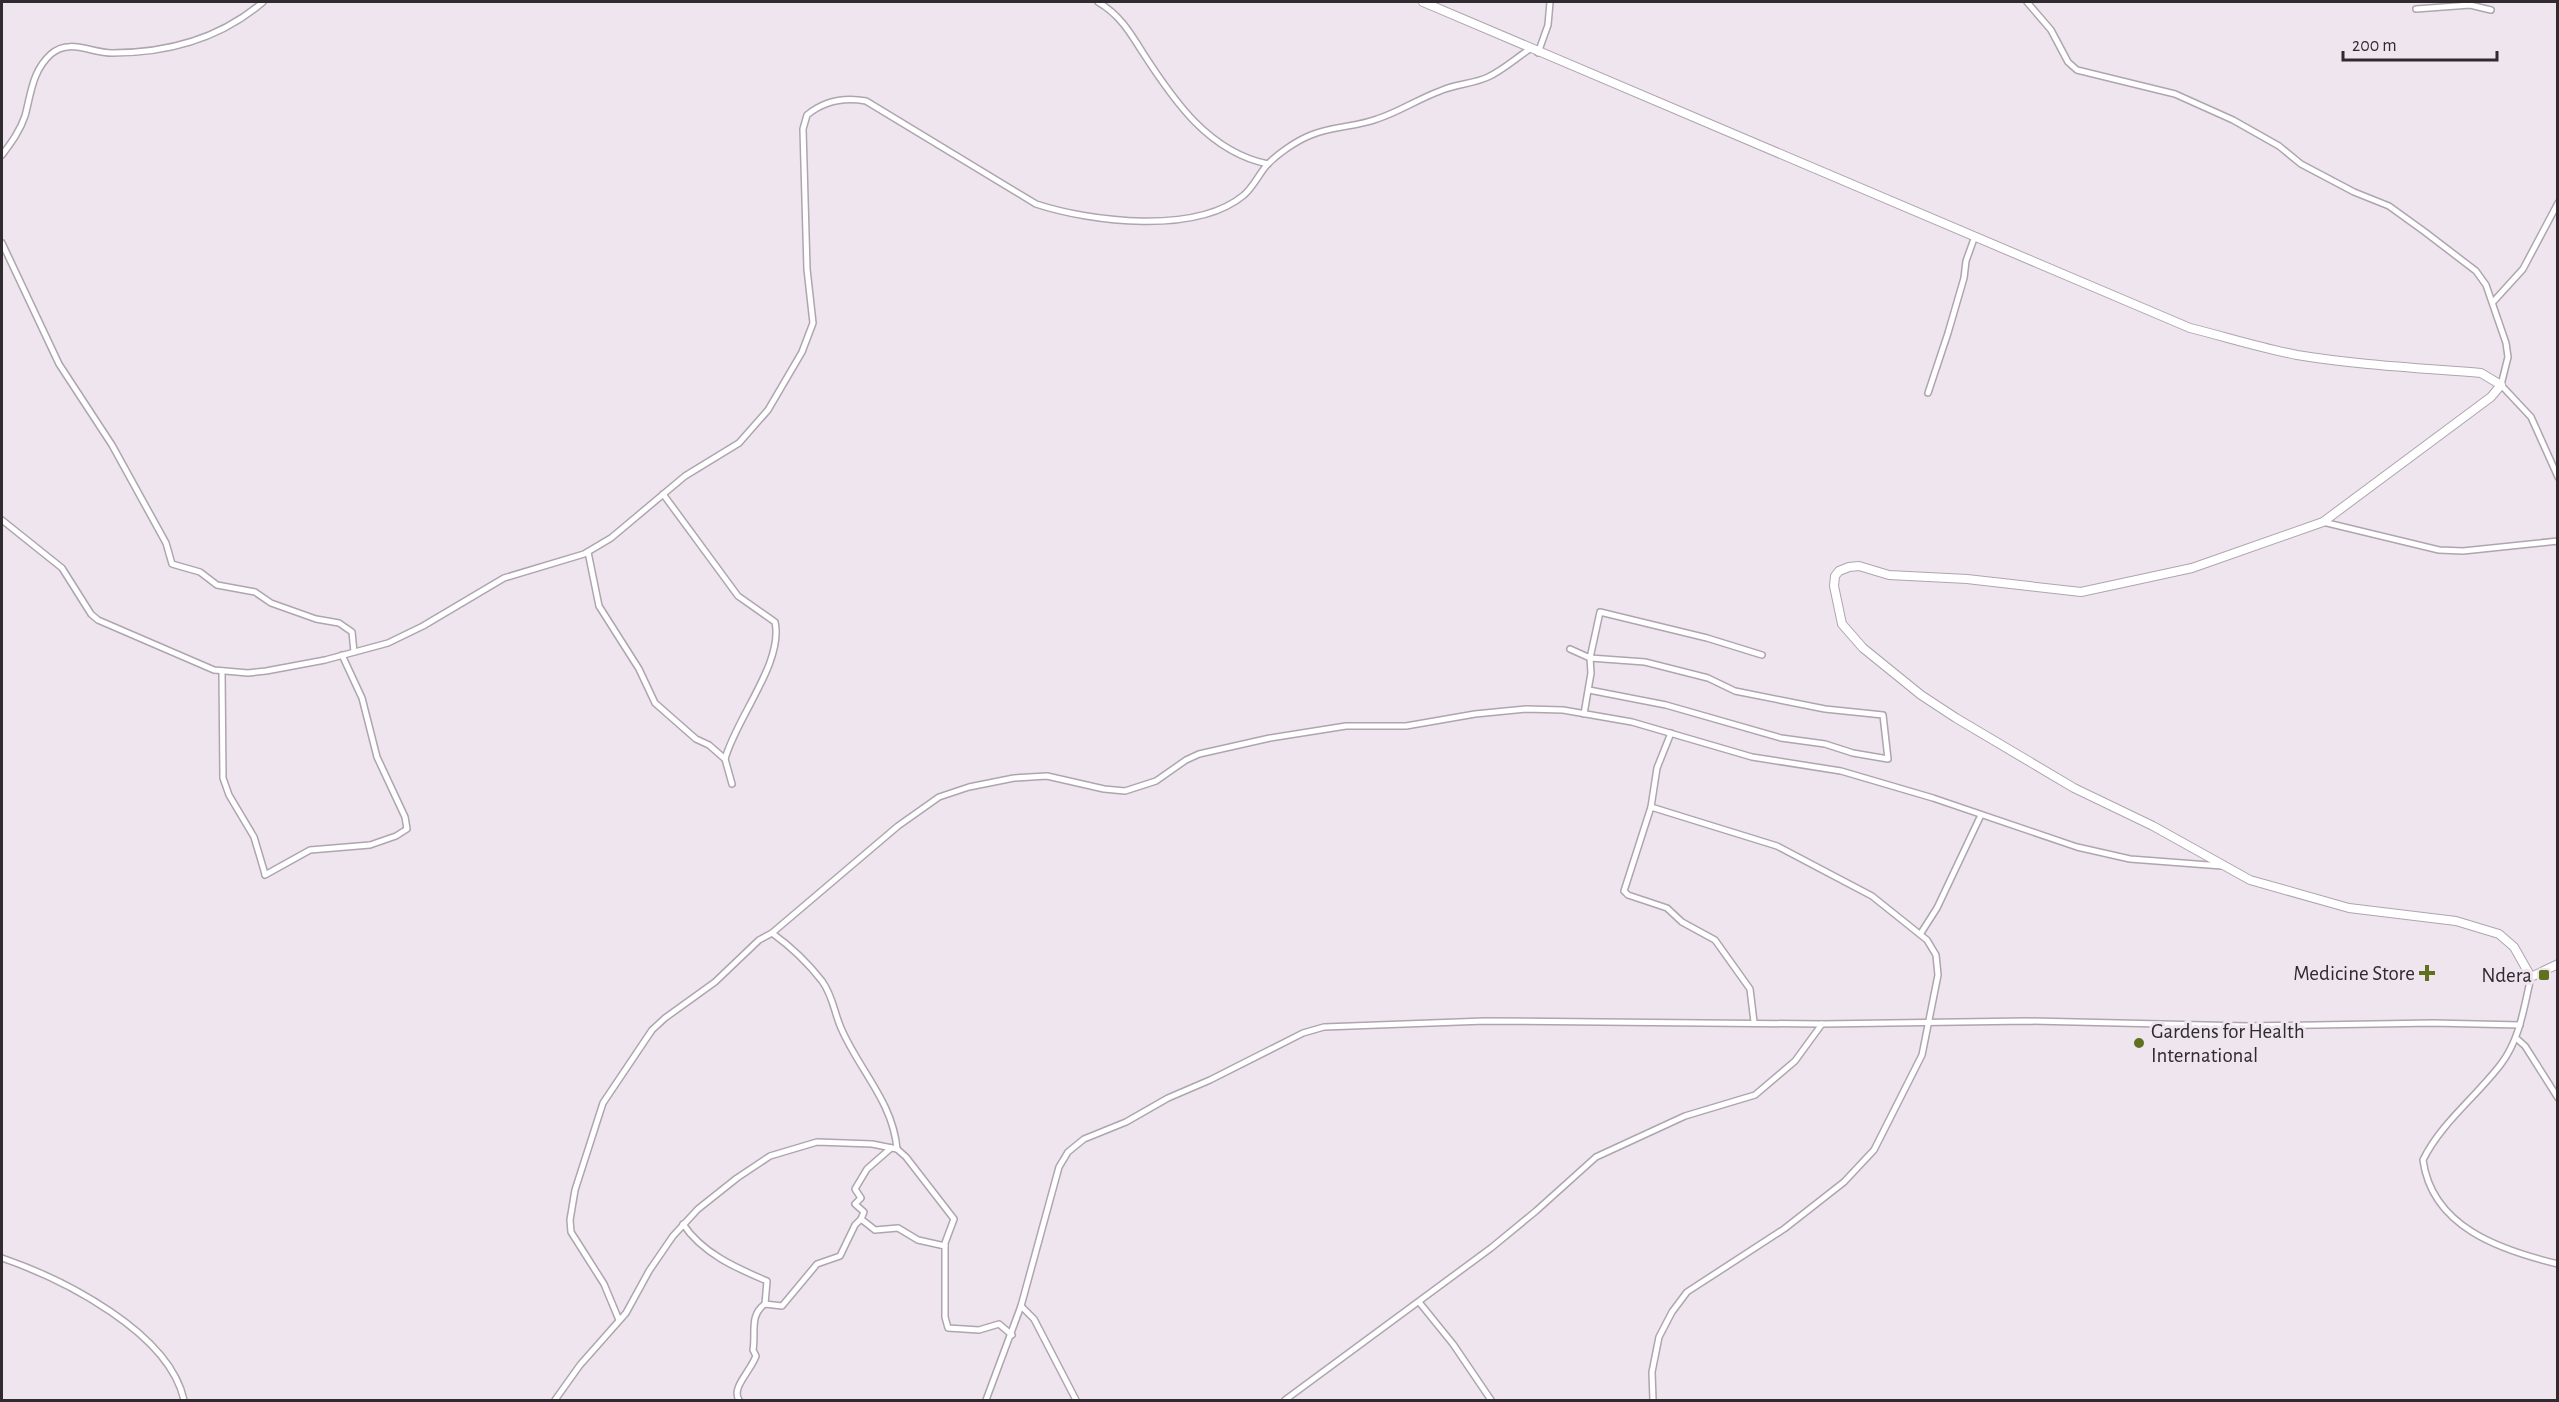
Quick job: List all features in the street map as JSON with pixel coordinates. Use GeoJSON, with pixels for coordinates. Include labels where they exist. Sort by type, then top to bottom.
{"type":"FeatureCollection","features":[{"type":"Feature","properties":{"kind":"main road"},"geometry":{"type":"LineString","coordinates":[[1423,2],[2170,321],[2219,337],[2338,361],[2486,374],[2501,386],[2466,418],[2323,522],[2192,568],[2081,592],[1967,579],[1889,575],[1859,566],[1839,571],[1835,576],[1838,615],[1847,632],[1921,695],[2074,788],[2153,825],[2250,880],[2349,908],[2456,921],[2483,928],[2499,934],[2514,947],[2531,977],[2558,964]]}},
{"type":"Feature","properties":{"kind":"street"},"geometry":{"type":"LineString","coordinates":[[2,155],[10,146],[22,124],[38,70],[57,50],[75,46],[99,52],[127,52],[201,40],[234,24],[263,2]]}},
{"type":"Feature","properties":{"kind":"street"},"geometry":{"type":"LineString","coordinates":[[1098,2],[1116,14],[1178,104],[1201,128],[1224,148],[1268,164]]}},
{"type":"Feature","properties":{"kind":"street"},"geometry":{"type":"LineString","coordinates":[[1538,53],[1548,26],[1550,2]]}},
{"type":"Feature","properties":{"kind":"street"},"geometry":{"type":"LineString","coordinates":[[2027,2],[2051,30],[2068,62],[2078,70],[2091,75],[2151,87],[2186,98],[2279,146],[2307,168],[2354,192],[2389,206],[2476,271],[2493,302],[2506,343],[2508,357],[2501,386],[2531,417],[2558,477]]}},
{"type":"Feature","properties":{"kind":"street"},"geometry":{"type":"LineString","coordinates":[[2416,9],[2470,5],[2491,10]]}},
{"type":"Feature","properties":{"kind":"street"},"geometry":{"type":"LineString","coordinates":[[2,520],[62,568],[87,609],[98,620],[196,664],[222,671],[266,671],[388,643],[406,635],[504,578],[588,552],[624,529],[699,466],[729,451],[768,410],[802,352],[813,323],[807,269],[803,129],[807,115],[821,106],[843,99],[866,101],[1022,198],[1060,212],[1144,220],[1203,214],[1227,206],[1243,196],[1268,164],[1306,137],[1323,130],[1350,127],[1376,120],[1440,91],[1488,77],[1530,49]]}},
{"type":"Feature","properties":{"kind":"street"},"geometry":{"type":"LineString","coordinates":[[2493,302],[2523,269],[2558,203]]}},
{"type":"Feature","properties":{"kind":"street"},"geometry":{"type":"LineString","coordinates":[[1928,393],[1948,333],[1964,278],[1966,261],[1975,236]]}},
{"type":"Feature","properties":{"kind":"street"},"geometry":{"type":"LineString","coordinates":[[2,243],[60,364],[112,445],[166,543],[172,564],[200,572],[217,585],[255,592],[271,603],[315,619],[345,626],[352,632],[354,652]]}},
{"type":"Feature","properties":{"kind":"street"},"geometry":{"type":"LineString","coordinates":[[663,494],[738,596],[775,622],[776,632],[768,669],[754,692],[725,759]]}},
{"type":"Feature","properties":{"kind":"street"},"geometry":{"type":"LineString","coordinates":[[2323,522],[2439,550],[2463,551],[2558,541]]}},
{"type":"Feature","properties":{"kind":"street"},"geometry":{"type":"LineString","coordinates":[[588,552],[598,606],[639,669],[655,703],[696,739],[706,743],[725,759],[732,784]]}},
{"type":"Feature","properties":{"kind":"street"},"geometry":{"type":"LineString","coordinates":[[1584,714],[1589,690],[1590,658],[1600,612],[1707,638],[1762,655]]}},
{"type":"Feature","properties":{"kind":"street"},"geometry":{"type":"LineString","coordinates":[[1570,649],[1590,658],[1646,662],[1708,678],[1736,691],[1825,710],[1883,715],[1888,759],[1853,753],[1825,744],[1781,738],[1666,705],[1589,690]]}},
{"type":"Feature","properties":{"kind":"street"},"geometry":{"type":"LineString","coordinates":[[222,671],[223,777],[229,795],[254,837],[265,874],[310,850],[370,845],[396,836],[406,829],[405,817],[377,757],[362,698],[342,655]]}},
{"type":"Feature","properties":{"kind":"street"},"geometry":{"type":"LineString","coordinates":[[619,1320],[604,1284],[571,1232],[570,1220],[574,1190],[603,1103],[652,1030],[665,1018],[715,982],[759,940],[772,933],[898,826],[939,797],[969,787],[1014,777],[1047,776],[1104,789],[1125,791],[1156,781],[1186,760],[1199,754],[1297,733],[1346,726],[1406,726],[1475,714],[1549,709],[1632,722],[1752,757],[1857,776],[2077,847],[2130,859],[2222,866]]}},
{"type":"Feature","properties":{"kind":"street"},"geometry":{"type":"LineString","coordinates":[[1671,733],[1657,768],[1651,807],[1624,891],[1628,896],[1667,908],[1682,922],[1715,940],[1750,989],[1754,1022]]}},
{"type":"Feature","properties":{"kind":"street"},"geometry":{"type":"LineString","coordinates":[[1651,807],[1724,828],[1787,850],[1872,896],[1920,933],[1932,948],[1937,963],[1937,983],[1922,1055],[1883,1136],[1868,1158],[1844,1182],[1760,1247],[1687,1292],[1672,1312],[1659,1337],[1652,1372],[1653,1401]]}},
{"type":"Feature","properties":{"kind":"street"},"geometry":{"type":"LineString","coordinates":[[1920,933],[1937,908],[1981,815]]}},
{"type":"Feature","properties":{"kind":"street"},"geometry":{"type":"LineString","coordinates":[[772,933],[810,967],[829,992],[844,1035],[862,1069],[883,1097],[894,1149],[952,1213],[953,1224],[945,1246],[945,1317],[948,1328],[979,1330],[999,1324],[1011,1335]]}},
{"type":"Feature","properties":{"kind":"street"},"geometry":{"type":"LineString","coordinates":[[2531,977],[2516,1038],[2503,1062],[2429,1147],[2423,1160],[2424,1173],[2431,1190],[2444,1210],[2467,1229],[2494,1245],[2558,1264]]}},
{"type":"Feature","properties":{"kind":"street"},"geometry":{"type":"LineString","coordinates":[[986,1401],[1021,1305],[1059,1167],[1068,1152],[1084,1139],[1126,1122],[1168,1098],[1210,1080],[1303,1033],[1324,1027],[1383,1023],[1754,1022],[1822,1024],[2027,1022],[2247,1026],[2433,1023],[2520,1025]]}},
{"type":"Feature","properties":{"kind":"street"},"geometry":{"type":"LineString","coordinates":[[1285,1401],[1419,1302],[1435,1287],[1536,1211],[1596,1157],[1685,1116],[1755,1095],[1795,1061],[1822,1024]]}},
{"type":"Feature","properties":{"kind":"street"},"geometry":{"type":"LineString","coordinates":[[2516,1038],[2529,1052],[2558,1098]]}},
{"type":"Feature","properties":{"kind":"street"},"geometry":{"type":"LineString","coordinates":[[555,1401],[580,1365],[633,1301],[648,1271],[683,1224],[716,1193],[770,1156],[817,1142],[872,1143],[894,1149]]}},
{"type":"Feature","properties":{"kind":"street"},"geometry":{"type":"LineString","coordinates":[[765,1304],[782,1306],[817,1264],[840,1256],[864,1212],[855,1204],[861,1198],[855,1189],[867,1169],[894,1149]]}},
{"type":"Feature","properties":{"kind":"street"},"geometry":{"type":"LineString","coordinates":[[861,1219],[875,1230],[898,1228],[918,1240],[945,1246]]}},
{"type":"Feature","properties":{"kind":"street"},"geometry":{"type":"LineString","coordinates":[[683,1224],[704,1247],[737,1269],[767,1281],[765,1304],[755,1315],[756,1340],[753,1350],[756,1353],[748,1374],[737,1385],[736,1393],[739,1401]]}},
{"type":"Feature","properties":{"kind":"street"},"geometry":{"type":"LineString","coordinates":[[2,1256],[90,1297],[112,1314],[164,1357],[178,1380],[184,1401]]}},
{"type":"Feature","properties":{"kind":"street"},"geometry":{"type":"LineString","coordinates":[[1419,1302],[1453,1344],[1491,1401]]}},
{"type":"Feature","properties":{"kind":"street"},"geometry":{"type":"LineString","coordinates":[[1021,1305],[1034,1319],[1076,1401]]}},
{"type":"Feature","properties":{"kind":"place","name":"Medicine Store"},"geometry":{"type":"Point","coordinates":[2427,973]}},
{"type":"Feature","properties":{"kind":"place","name":"Ndera"},"geometry":{"type":"Point","coordinates":[2544,975]}},
{"type":"Feature","properties":{"kind":"place","name":"Gardens for Health International"},"geometry":{"type":"Point","coordinates":[2139,1043]}}]}
